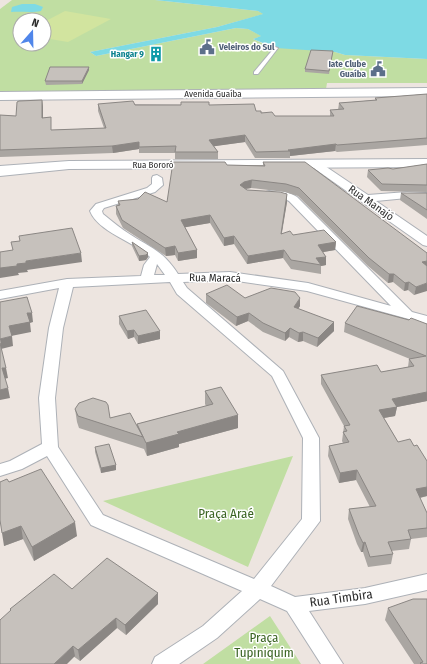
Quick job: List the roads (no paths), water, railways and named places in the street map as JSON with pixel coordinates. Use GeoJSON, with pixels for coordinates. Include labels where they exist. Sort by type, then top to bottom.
{"type":"FeatureCollection","features":[{"type":"Feature","properties":{"kind":"main road","name":"Avenida Guaíba"},"geometry":{"type":"LineString","coordinates":[[0,96],[427,92]]}},
{"type":"Feature","properties":{"kind":"main road","name":"Rua Bororó"},"geometry":{"type":"LineString","coordinates":[[0,171],[69,165],[427,163]]}},
{"type":"Feature","properties":{"kind":"street","name":"Rua Manajó"},"geometry":{"type":"LineString","coordinates":[[315,164],[427,242]]}},
{"type":"Feature","properties":{"kind":"street"},"geometry":{"type":"LineString","coordinates":[[157,178],[158,185],[155,187],[100,206],[96,211],[98,216],[126,237],[157,256],[165,264],[182,291],[278,374],[311,438],[311,521],[257,590],[210,632],[162,664]]}},
{"type":"Feature","properties":{"kind":"street"},"geometry":{"type":"LineString","coordinates":[[260,194],[281,195],[293,199],[407,314]]}},
{"type":"Feature","properties":{"kind":"street"},"geometry":{"type":"LineString","coordinates":[[366,199],[407,195],[427,196]]}},
{"type":"Feature","properties":{"kind":"street"},"geometry":{"type":"LineString","coordinates":[[146,280],[150,265],[157,256]]}},
{"type":"Feature","properties":{"kind":"street","name":"Rua Maracá"},"geometry":{"type":"LineString","coordinates":[[0,295],[67,283],[230,276],[308,287],[427,320]]}},
{"type":"Feature","properties":{"kind":"street"},"geometry":{"type":"LineString","coordinates":[[67,283],[56,328],[47,398],[50,447],[97,520],[257,590]]}},
{"type":"Feature","properties":{"kind":"street"},"geometry":{"type":"LineString","coordinates":[[0,470],[16,465],[50,447]]}},
{"type":"Feature","properties":{"kind":"street","name":"Rua Timbira"},"geometry":{"type":"LineString","coordinates":[[257,590],[294,605],[365,596],[427,582]]}},
{"type":"Feature","properties":{"kind":"street"},"geometry":{"type":"LineString","coordinates":[[294,605],[333,664]]}},
{"type":"Feature","properties":{"kind":"lane"},"geometry":{"type":"LineString","coordinates":[[256,73],[276,48]]}},
{"type":"Feature","properties":{"kind":"water"},"geometry":{"type":"Polygon","coordinates":[[[155,0],[427,0],[427,59],[345,55],[335,52],[276,48],[253,39],[261,36],[248,29],[236,28],[96,56],[90,52],[217,27],[263,14],[258,11],[155,0]]]}},
{"type":"Feature","properties":{"kind":"water"},"geometry":{"type":"Polygon","coordinates":[[[22,4],[35,4],[43,7],[41,11],[11,12],[12,7],[22,4]]]}},
{"type":"Feature","properties":{"kind":"place","name":"Veleiros do Sul"},"geometry":{"type":"Point","coordinates":[207,47]}},
{"type":"Feature","properties":{"kind":"place","name":"Hangar 9"},"geometry":{"type":"Point","coordinates":[156,54]}},
{"type":"Feature","properties":{"kind":"place","name":"Iate Clube Guaíba"},"geometry":{"type":"Point","coordinates":[378,69]}},
{"type":"Feature","properties":{"kind":"park label","name":"Praça Araé"},"geometry":{"type":"Point","coordinates":[226,513]}},
{"type":"Feature","properties":{"kind":"park label","name":"Praça Tupiniquim"},"geometry":{"type":"Point","coordinates":[264,644]}}]}
